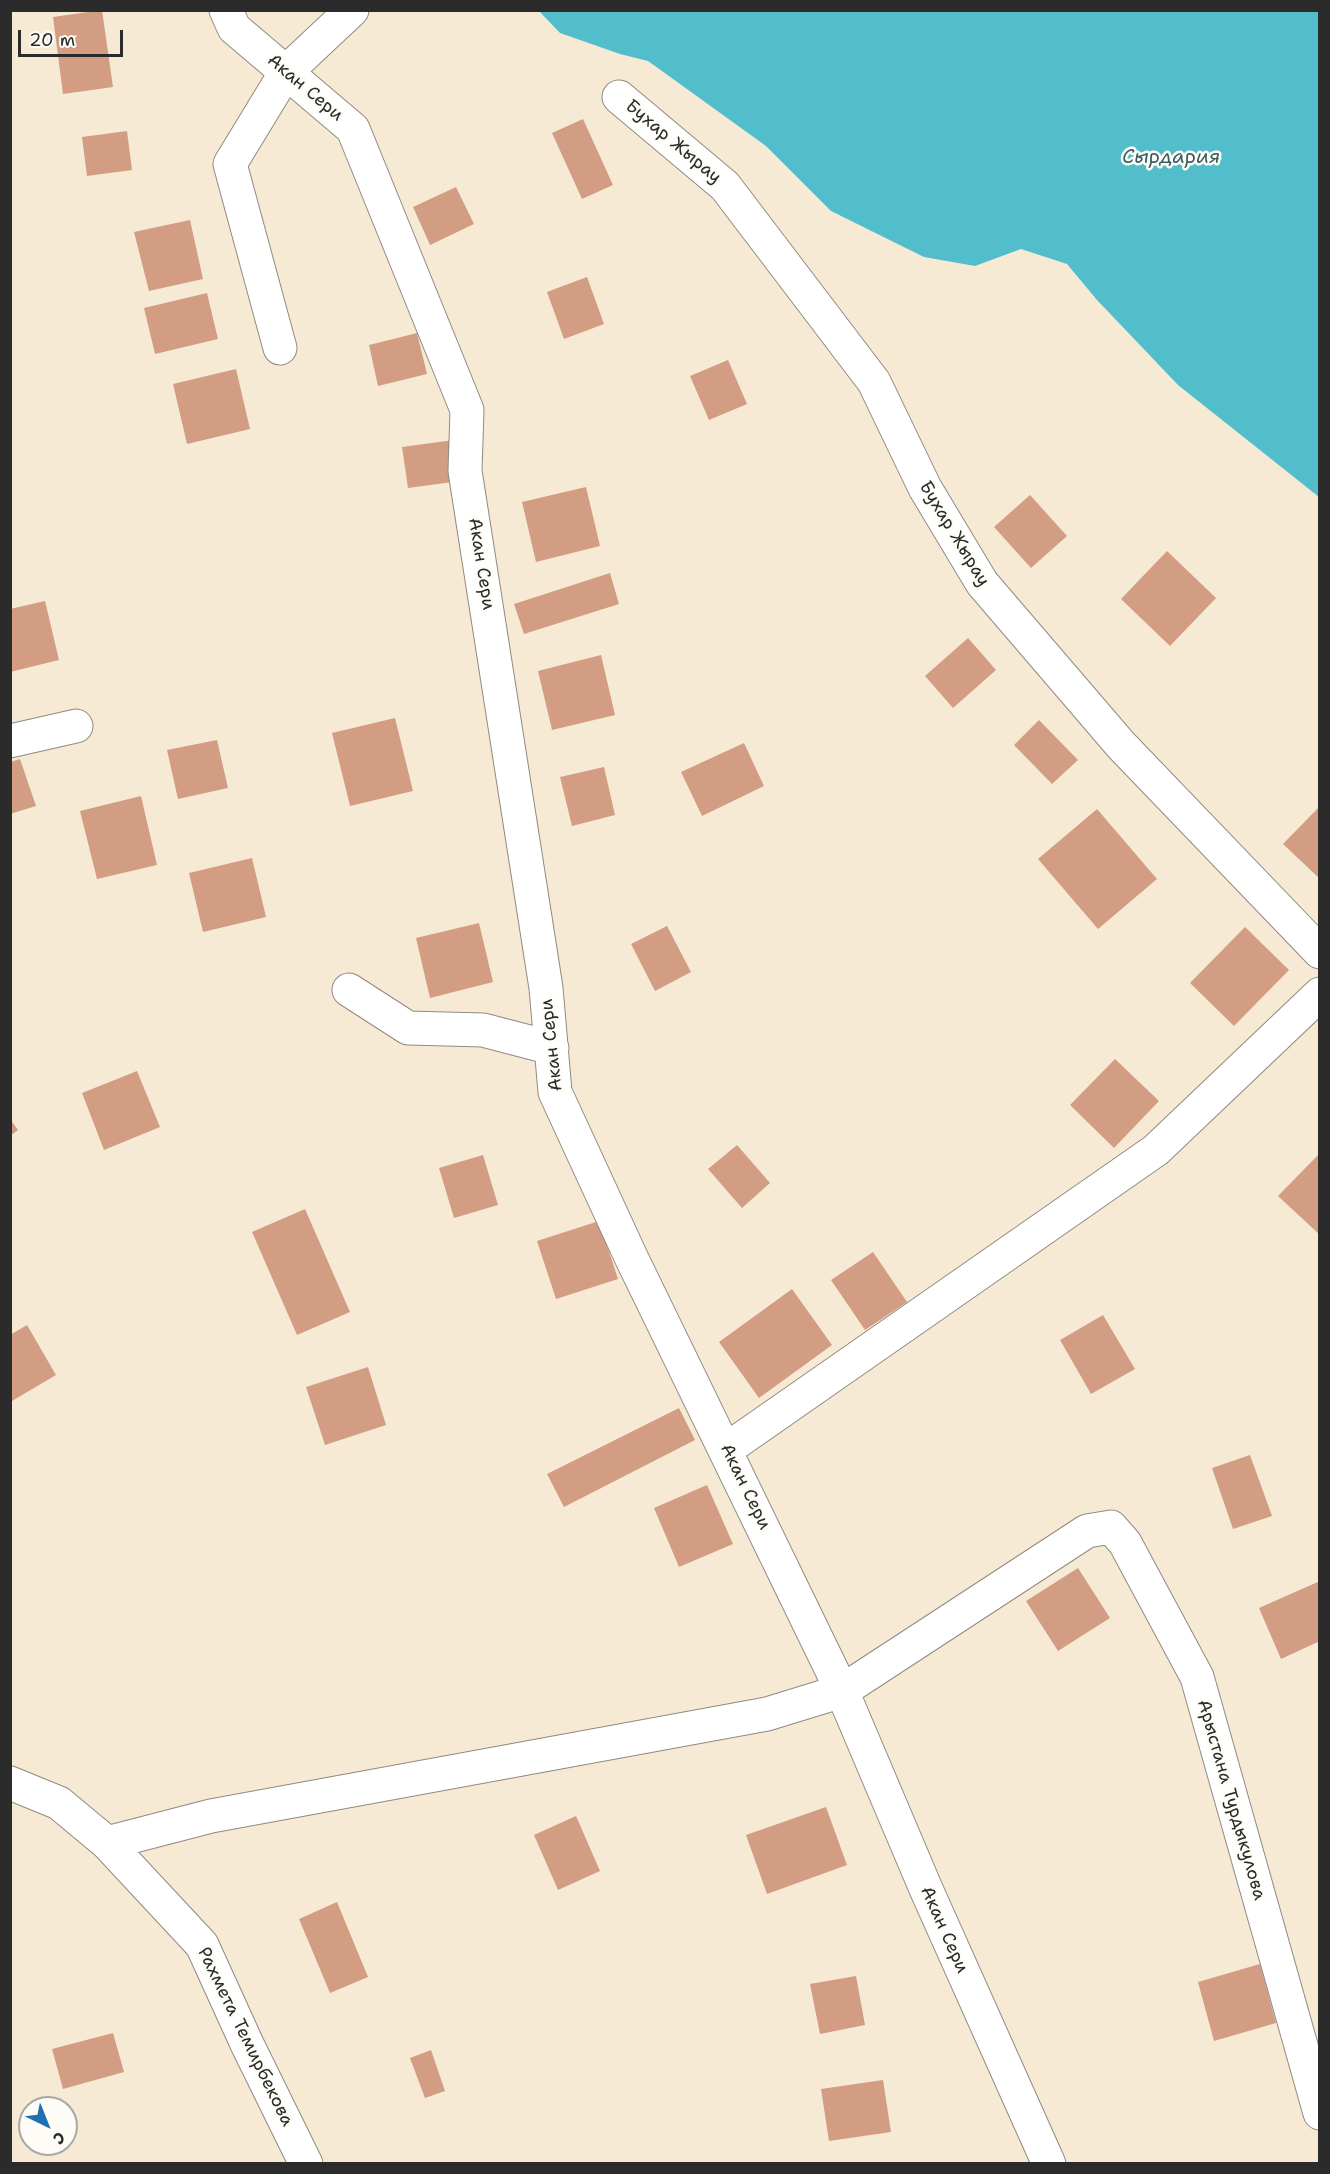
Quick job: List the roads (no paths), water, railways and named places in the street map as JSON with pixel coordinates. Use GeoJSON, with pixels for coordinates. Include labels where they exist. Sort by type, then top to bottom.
{"type":"FeatureCollection","features":[{"type":"Feature","properties":{"kind":"street","name":"Акан Сери"},"geometry":{"type":"LineString","coordinates":[[226,10],[234,28],[353,129],[467,410],[465,471],[514,770],[546,988],[555,1092],[631,1257],[842,1691],[926,1889],[1049,2163]]}},
{"type":"Feature","properties":{"kind":"street"},"geometry":{"type":"LineString","coordinates":[[280,348],[230,164],[286,72],[352,10]]}},
{"type":"Feature","properties":{"kind":"street","name":"Бухар Жырау"},"geometry":{"type":"LineString","coordinates":[[619,97],[725,186],[874,382],[925,488],[982,583],[1121,745],[1320,952]]}},
{"type":"Feature","properties":{"kind":"street"},"geometry":{"type":"LineString","coordinates":[[10,741],[76,726]]}},
{"type":"Feature","properties":{"kind":"street"},"geometry":{"type":"LineString","coordinates":[[349,990],[408,1028],[483,1030],[552,1048]]}},
{"type":"Feature","properties":{"kind":"street"},"geometry":{"type":"LineString","coordinates":[[726,1449],[1156,1150],[1320,994]]}},
{"type":"Feature","properties":{"kind":"street","name":"Арыстана Турдыкулова"},"geometry":{"type":"LineString","coordinates":[[842,1691],[1087,1531],[1111,1527],[1125,1543],[1197,1677],[1320,2113]]}},
{"type":"Feature","properties":{"kind":"street"},"geometry":{"type":"LineString","coordinates":[[107,1843],[212,1816],[767,1714],[842,1691]]}},
{"type":"Feature","properties":{"kind":"street","name":"Рахмета Темирбекова"},"geometry":{"type":"LineString","coordinates":[[10,1783],[59,1803],[107,1843],[202,1945],[247,2044],[306,2163]]}},
{"type":"Feature","properties":{"kind":"water","name":"Сырдария"},"geometry":{"type":"Polygon","coordinates":[[[539,11],[1319,11],[1319,497],[1178,385],[1097,300],[1067,264],[1021,249],[975,266],[924,257],[831,211],[766,146],[648,61],[620,54],[560,33],[539,11]]]}}]}
